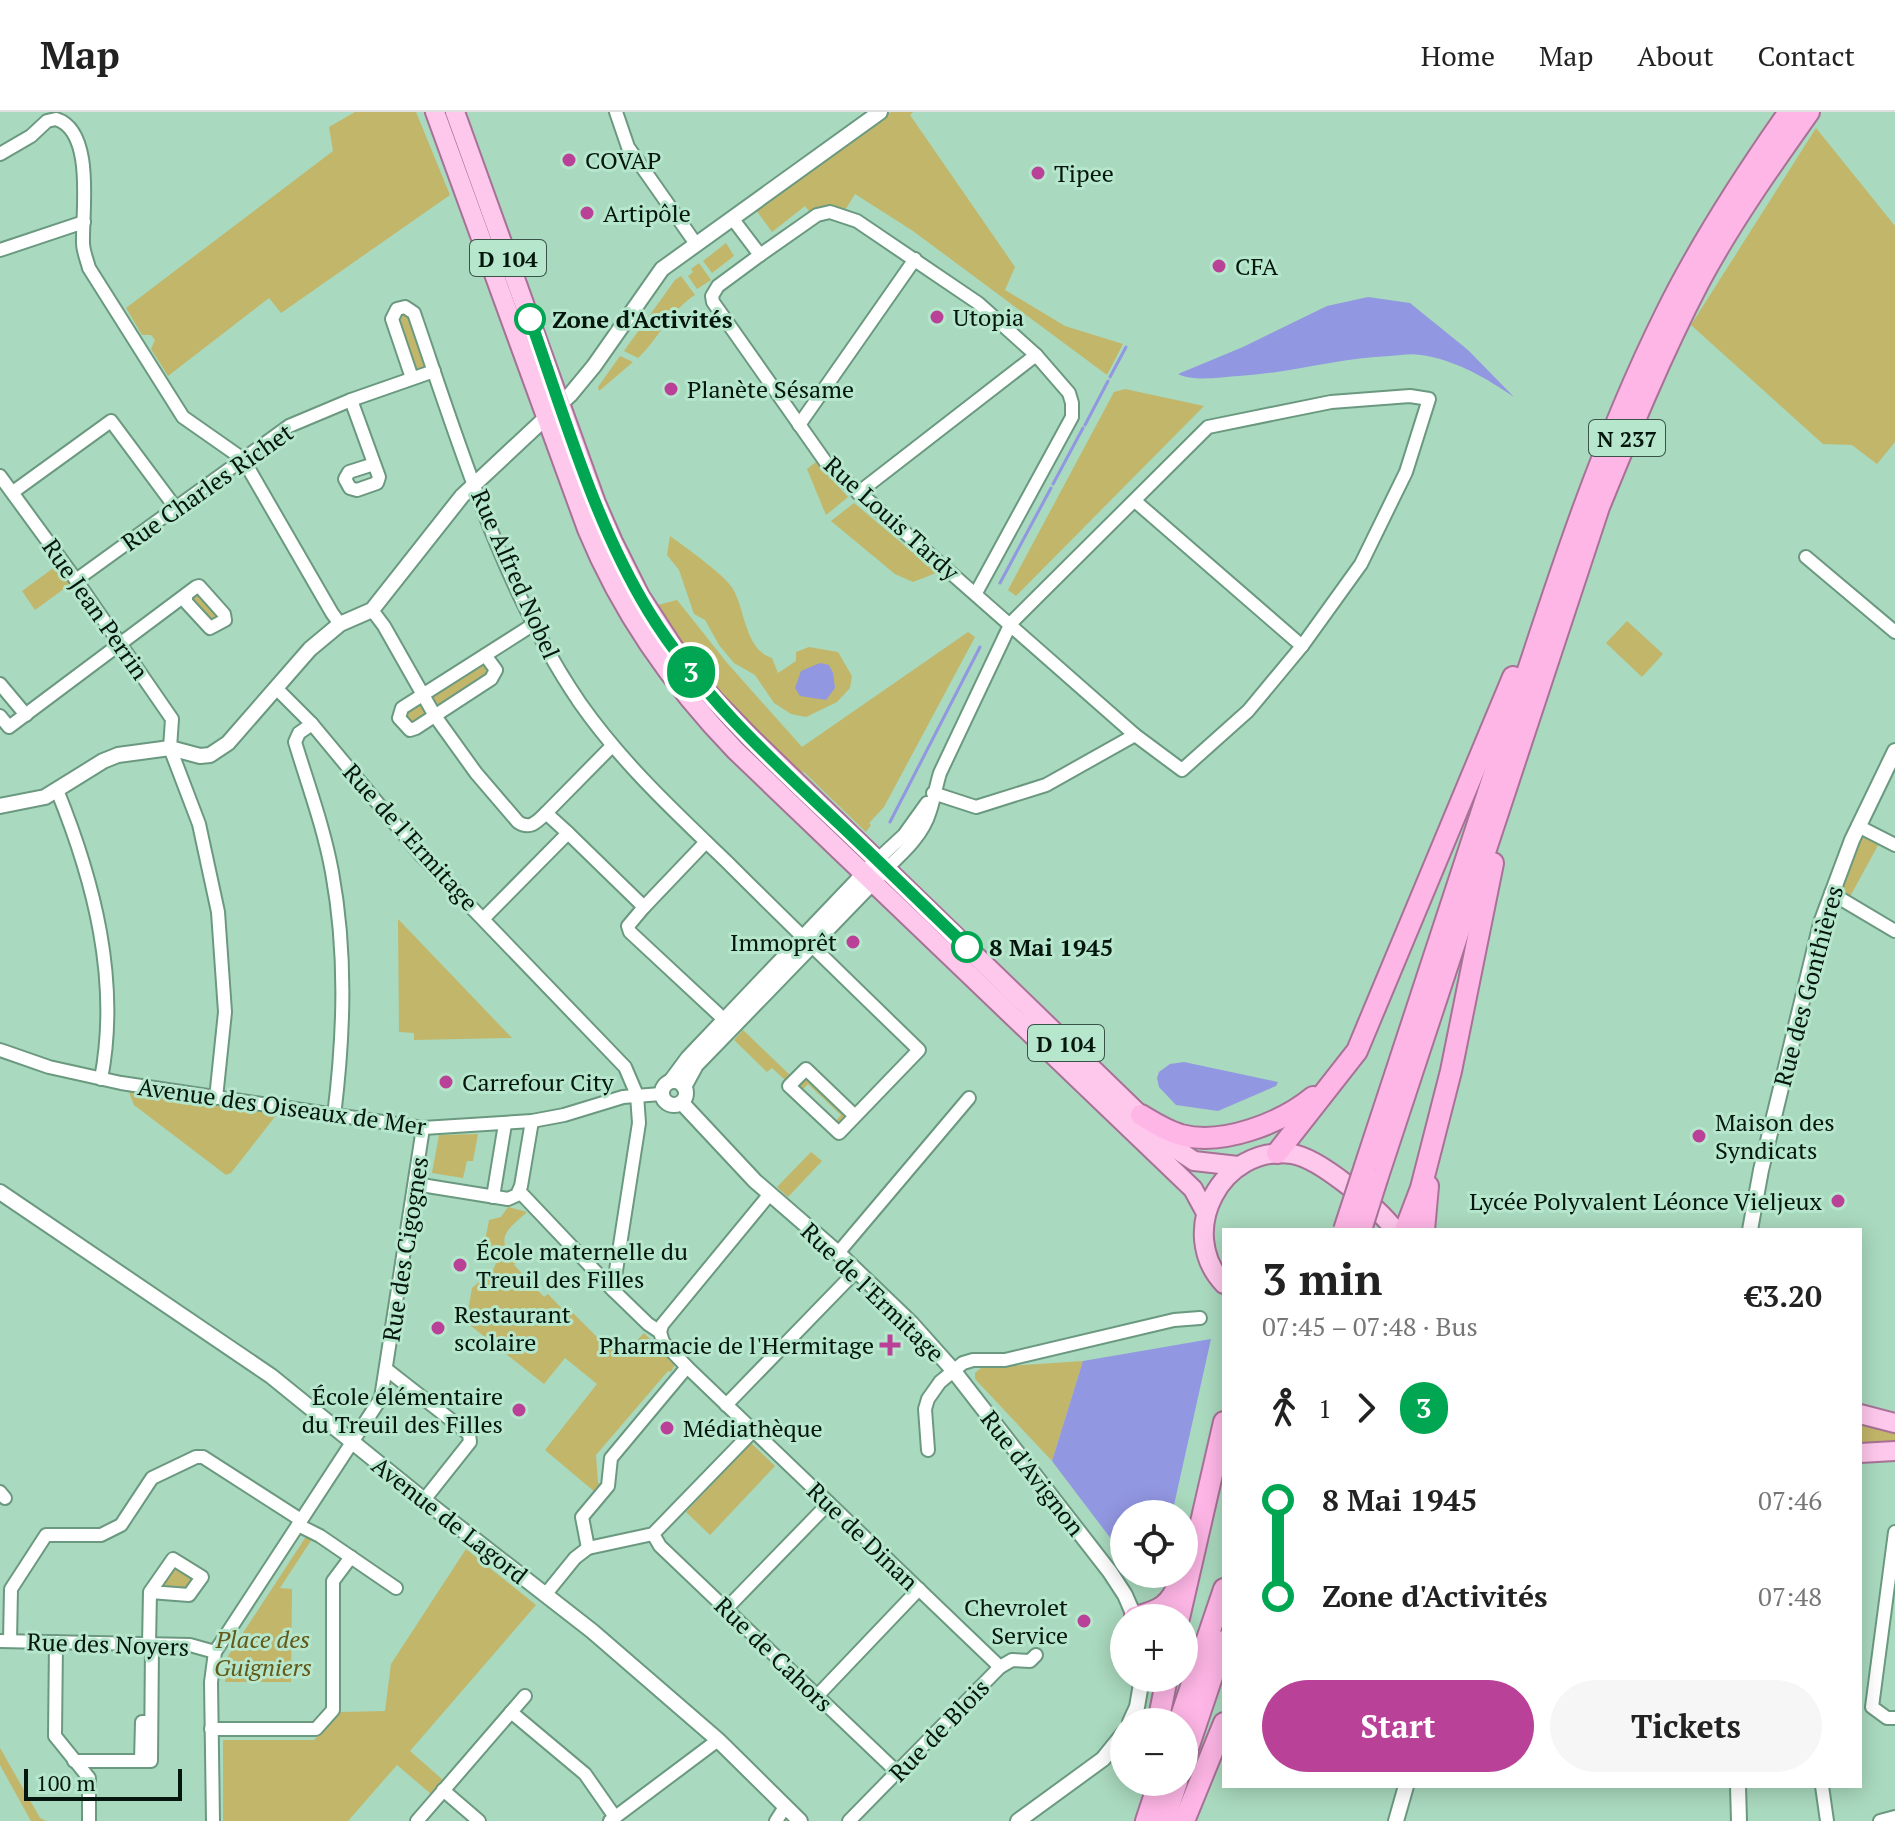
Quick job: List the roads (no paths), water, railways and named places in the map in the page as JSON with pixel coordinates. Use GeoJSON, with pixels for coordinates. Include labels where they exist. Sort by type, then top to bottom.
{"type":"FeatureCollection","features":[{"type":"Feature","properties":{"kind":"highway","name":"N 237"},"geometry":{"type":"LineString","coordinates":[[1361,1228],[1371,1172],[1541,630],[1610,438],[1667,312],[1706,239],[1748,170],[1789,112]]}},
{"type":"Feature","properties":{"kind":"highway","name":"N 237"},"geometry":{"type":"LineString","coordinates":[[1345,1228],[1371,1172],[1504,792],[1599,507],[1637,412],[1707,269],[1764,175],[1809,112]]}},
{"type":"Feature","properties":{"kind":"highway"},"geometry":{"type":"LineString","coordinates":[[1277,1153],[1357,1051],[1520,659],[1541,630]]}},
{"type":"Feature","properties":{"kind":"highway"},"geometry":{"type":"LineString","coordinates":[[1406,1228],[1432,1147],[1451,1071],[1503,823],[1504,792]]}},
{"type":"Feature","properties":{"kind":"highway"},"geometry":{"type":"LineString","coordinates":[[1141,1115],[1181,1135],[1223,1135],[1272,1121],[1298,1109],[1335,1080]]}},
{"type":"Feature","properties":{"kind":"highway"},"geometry":{"type":"LineString","coordinates":[[1424,1228],[1432,1147]]}},
{"type":"Feature","properties":{"kind":"highway"},"geometry":{"type":"LineString","coordinates":[[1198,1537],[1222,1431]]}},
{"type":"Feature","properties":{"kind":"highway"},"geometry":{"type":"LineString","coordinates":[[1184,1708],[1222,1595]]}},
{"type":"Feature","properties":{"kind":"highway"},"geometry":{"type":"LineString","coordinates":[[1198,1718],[1222,1647]]}},
{"type":"Feature","properties":{"kind":"highway"},"geometry":{"type":"LineString","coordinates":[[1184,1821],[1222,1728]]}},
{"type":"Feature","properties":{"kind":"highway"},"geometry":{"type":"LineString","coordinates":[[1136,1821],[1142,1796]]}},
{"type":"Feature","properties":{"kind":"highway"},"geometry":{"type":"LineString","coordinates":[[1146,1821],[1154,1796]]}},
{"type":"Feature","properties":{"kind":"highway"},"geometry":{"type":"LineString","coordinates":[[1164,1821],[1172,1796]]}},
{"type":"Feature","properties":{"kind":"main road","name":"D 104"},"geometry":{"type":"LineString","coordinates":[[435,112],[595,550],[622,604],[656,658],[726,740],[875,871],[1184,1156],[1205,1164],[1238,1166]]}},
{"type":"Feature","properties":{"kind":"main road","name":"D 104"},"geometry":{"type":"LineString","coordinates":[[455,112],[613,542],[640,596],[673,647],[730,717],[875,871],[1193,1189],[1206,1213]]}},
{"type":"Feature","properties":{"kind":"main road"},"geometry":{"type":"LineString","coordinates":[[1222,1281],[1210,1264],[1205,1247],[1206,1213],[1218,1186],[1238,1166],[1277,1153],[1302,1156],[1325,1168],[1393,1228]]}},
{"type":"Feature","properties":{"kind":"main road"},"geometry":{"type":"LineString","coordinates":[[1862,1415],[1895,1423]]}},
{"type":"Feature","properties":{"kind":"main road"},"geometry":{"type":"LineString","coordinates":[[1862,1453],[1895,1451]]}},
{"type":"Feature","properties":{"kind":"street"},"geometry":{"type":"LineString","coordinates":[[616,112],[628,147],[696,244]]}},
{"type":"Feature","properties":{"kind":"street"},"geometry":{"type":"LineString","coordinates":[[0,806],[30,802],[118,755],[170,748],[200,756],[210,755],[228,743],[310,649],[340,624],[372,610],[474,483],[561,404],[594,366],[662,269],[880,112]]}},
{"type":"Feature","properties":{"kind":"street"},"geometry":{"type":"LineString","coordinates":[[0,154],[31,136],[51,116],[56,119],[64,117],[85,163],[82,247],[89,268],[183,417],[243,459],[340,624]]}},
{"type":"Feature","properties":{"kind":"street"},"geometry":{"type":"LineString","coordinates":[[732,218],[760,255],[817,215],[830,212],[857,221],[978,303],[1036,355],[1069,393],[1072,417],[976,593]]}},
{"type":"Feature","properties":{"kind":"street"},"geometry":{"type":"LineString","coordinates":[[0,250],[84,222]]}},
{"type":"Feature","properties":{"kind":"street","name":"Rue Louis Tardy"},"geometry":{"type":"LineString","coordinates":[[760,255],[718,286],[712,299],[827,464],[1135,735],[1182,770],[1248,711],[1302,646]]}},
{"type":"Feature","properties":{"kind":"street"},"geometry":{"type":"LineString","coordinates":[[799,425],[915,259]]}},
{"type":"Feature","properties":{"kind":"street","name":"Rue Alfred Nobel"},"geometry":{"type":"LineString","coordinates":[[412,378],[392,319],[397,309],[405,307],[414,313],[510,574],[534,624],[580,702],[612,746],[668,806],[919,1050],[855,1116]]}},
{"type":"Feature","properties":{"kind":"street"},"geometry":{"type":"LineString","coordinates":[[858,493],[1036,355]]}},
{"type":"Feature","properties":{"kind":"street","name":"Rue Charles Richet"},"geometry":{"type":"LineString","coordinates":[[76,580],[289,426],[434,371]]}},
{"type":"Feature","properties":{"kind":"street"},"geometry":{"type":"LineString","coordinates":[[672,1087],[686,1096],[682,1103],[674,1106],[667,1104],[672,1087],[696,1065],[728,1024],[875,871],[923,827],[940,773],[1011,623],[1208,427],[1331,402],[1410,396],[1429,399],[1406,472],[1361,564],[1302,646],[1135,501]]}},
{"type":"Feature","properties":{"kind":"street"},"geometry":{"type":"LineString","coordinates":[[351,400],[374,464]]}},
{"type":"Feature","properties":{"kind":"street"},"geometry":{"type":"LineString","coordinates":[[13,492],[111,421],[175,507]]}},
{"type":"Feature","properties":{"kind":"street","name":"Rue Jean Perrin"},"geometry":{"type":"LineString","coordinates":[[0,476],[169,711],[174,724],[170,748],[199,824],[218,912],[225,1012],[216,1098]]}},
{"type":"Feature","properties":{"kind":"street"},"geometry":{"type":"LineString","coordinates":[[1806,557],[1895,632]]}},
{"type":"Feature","properties":{"kind":"street"},"geometry":{"type":"LineString","coordinates":[[0,716],[9,727],[186,595]]}},
{"type":"Feature","properties":{"kind":"street"},"geometry":{"type":"LineString","coordinates":[[372,610],[435,716],[476,773],[524,826],[533,825],[612,746]]}},
{"type":"Feature","properties":{"kind":"street"},"geometry":{"type":"LineString","coordinates":[[485,655],[496,670],[494,676],[410,730],[399,718],[402,708],[423,694],[534,624]]}},
{"type":"Feature","properties":{"kind":"street"},"geometry":{"type":"LineString","coordinates":[[0,684],[26,715]]}},
{"type":"Feature","properties":{"kind":"street","name":"Rue de l'Ermitage"},"geometry":{"type":"LineString","coordinates":[[277,689],[312,724],[420,854],[625,1067],[637,1095]]}},
{"type":"Feature","properties":{"kind":"street"},"geometry":{"type":"LineString","coordinates":[[312,724],[299,733],[295,742],[332,871],[339,921],[343,1035],[334,1116]]}},
{"type":"Feature","properties":{"kind":"street"},"geometry":{"type":"LineString","coordinates":[[933,793],[976,807],[1046,785],[1135,735]]}},
{"type":"Feature","properties":{"kind":"street","name":"Rue des Gonthières"},"geometry":{"type":"LineString","coordinates":[[1750,1228],[1812,951],[1858,826],[1895,751]]}},
{"type":"Feature","properties":{"kind":"street"},"geometry":{"type":"LineString","coordinates":[[57,790],[80,847],[99,924],[106,1007],[105,1059],[101,1079]]}},
{"type":"Feature","properties":{"kind":"street"},"geometry":{"type":"LineString","coordinates":[[546,813],[644,907]]}},
{"type":"Feature","properties":{"kind":"street"},"geometry":{"type":"LineString","coordinates":[[1858,826],[1895,845]]}},
{"type":"Feature","properties":{"kind":"street"},"geometry":{"type":"LineString","coordinates":[[484,918],[568,833]]}},
{"type":"Feature","properties":{"kind":"street"},"geometry":{"type":"LineString","coordinates":[[706,842],[628,926],[630,932],[728,1024]]}},
{"type":"Feature","properties":{"kind":"street"},"geometry":{"type":"LineString","coordinates":[[1831,893],[1895,931]]}},
{"type":"Feature","properties":{"kind":"street","name":"Avenue des Oiseaux de Mer"},"geometry":{"type":"LineString","coordinates":[[0,1050],[49,1067],[101,1079],[423,1128],[532,1121],[672,1087]]}},
{"type":"Feature","properties":{"kind":"street"},"geometry":{"type":"LineString","coordinates":[[806,1069],[855,1116],[839,1133],[789,1086],[806,1069]]}},
{"type":"Feature","properties":{"kind":"street"},"geometry":{"type":"LineString","coordinates":[[613,1290],[639,1123],[637,1095]]}},
{"type":"Feature","properties":{"kind":"street"},"geometry":{"type":"LineString","coordinates":[[838,1253],[969,1098]]}},
{"type":"Feature","properties":{"kind":"street","name":"Rue de l'Ermitage"},"geometry":{"type":"LineString","coordinates":[[682,1103],[769,1195],[857,1270],[953,1370],[973,1360],[1005,1360],[1174,1320],[1200,1318]]}},
{"type":"Feature","properties":{"kind":"street"},"geometry":{"type":"LineString","coordinates":[[508,1199],[519,1191],[532,1121]]}},
{"type":"Feature","properties":{"kind":"street"},"geometry":{"type":"LineString","coordinates":[[493,1197],[505,1124]]}},
{"type":"Feature","properties":{"kind":"street","name":"Rue des Cigognes"},"geometry":{"type":"LineString","coordinates":[[215,1652],[381,1398],[423,1128]]}},
{"type":"Feature","properties":{"kind":"street"},"geometry":{"type":"LineString","coordinates":[[415,1184],[533,1205]]}},
{"type":"Feature","properties":{"kind":"street","name":"Rue de Dinan"},"geometry":{"type":"LineString","coordinates":[[519,1191],[613,1290],[660,1332],[663,1342],[687,1367],[1000,1667]]}},
{"type":"Feature","properties":{"kind":"street","name":"Avenue de Lagord"},"geometry":{"type":"LineString","coordinates":[[0,1192],[271,1376],[592,1631],[718,1740],[800,1821]]}},
{"type":"Feature","properties":{"kind":"street"},"geometry":{"type":"LineString","coordinates":[[660,1332],[662,1325],[769,1195]]}},
{"type":"Feature","properties":{"kind":"street"},"geometry":{"type":"LineString","coordinates":[[726,1405],[857,1270]]}},
{"type":"Feature","properties":{"kind":"street"},"geometry":{"type":"LineString","coordinates":[[588,1548],[582,1517],[608,1486],[611,1458],[687,1367]]}},
{"type":"Feature","properties":{"kind":"street","name":"Rue des Cigognes"},"geometry":{"type":"LineString","coordinates":[[386,1369],[469,1434],[470,1442],[424,1500]]}},
{"type":"Feature","properties":{"kind":"street"},"geometry":{"type":"LineString","coordinates":[[928,1450],[925,1409],[928,1399],[953,1370]]}},
{"type":"Feature","properties":{"kind":"street","name":"Rue d'Avignon"},"geometry":{"type":"LineString","coordinates":[[953,1370],[1110,1572],[1129,1604]]}},
{"type":"Feature","properties":{"kind":"street"},"geometry":{"type":"LineString","coordinates":[[545,1595],[575,1558],[588,1548],[653,1534],[753,1431]]}},
{"type":"Feature","properties":{"kind":"street"},"geometry":{"type":"LineString","coordinates":[[5,1641],[11,1589],[46,1535],[101,1535],[121,1525],[152,1478],[196,1457],[203,1457],[396,1588]]}},
{"type":"Feature","properties":{"kind":"street"},"geometry":{"type":"LineString","coordinates":[[727,1608],[829,1503]]}},
{"type":"Feature","properties":{"kind":"street"},"geometry":{"type":"LineString","coordinates":[[1895,1532],[1872,1707],[1887,1718],[1895,1718]]}},
{"type":"Feature","properties":{"kind":"street","name":"Rue de Cahors"},"geometry":{"type":"LineString","coordinates":[[653,1534],[660,1546],[898,1773]]}},
{"type":"Feature","properties":{"kind":"street"},"geometry":{"type":"LineString","coordinates":[[211,1729],[316,1729],[333,1710],[333,1581],[351,1557]]}},
{"type":"Feature","properties":{"kind":"street"},"geometry":{"type":"LineString","coordinates":[[818,1695],[919,1589]]}},
{"type":"Feature","properties":{"kind":"street"},"geometry":{"type":"LineString","coordinates":[[74,1761],[151,1761],[150,1592]]}},
{"type":"Feature","properties":{"kind":"street","name":"Rue des Noyers"},"geometry":{"type":"LineString","coordinates":[[5,1641],[190,1645],[215,1652]]}},
{"type":"Feature","properties":{"kind":"street"},"geometry":{"type":"LineString","coordinates":[[56,1642],[55,1736],[89,1778]]}},
{"type":"Feature","properties":{"kind":"street"},"geometry":{"type":"LineString","coordinates":[[213,1821],[211,1729],[215,1652]]}},
{"type":"Feature","properties":{"kind":"street","name":"Rue de Blois"},"geometry":{"type":"LineString","coordinates":[[849,1821],[1000,1667],[1012,1660],[1030,1661],[1036,1655]]}},
{"type":"Feature","properties":{"kind":"street"},"geometry":{"type":"LineString","coordinates":[[417,1821],[525,1696]]}},
{"type":"Feature","properties":{"kind":"street"},"geometry":{"type":"LineString","coordinates":[[511,1712],[585,1774],[613,1819],[718,1740]]}},
{"type":"Feature","properties":{"kind":"street"},"geometry":{"type":"LineString","coordinates":[[1018,1821],[1103,1759],[1110,1750]]}},
{"type":"Feature","properties":{"kind":"street"},"geometry":{"type":"LineString","coordinates":[[89,1761],[89,1821]]}},
{"type":"Feature","properties":{"kind":"street"},"geometry":{"type":"LineString","coordinates":[[1396,1821],[1405,1788]]}},
{"type":"Feature","properties":{"kind":"street"},"geometry":{"type":"LineString","coordinates":[[1738,1788],[1739,1821]]}},
{"type":"Feature","properties":{"kind":"street"},"geometry":{"type":"LineString","coordinates":[[1822,1788],[1827,1821]]}},
{"type":"Feature","properties":{"kind":"street"},"geometry":{"type":"LineString","coordinates":[[443,1790],[479,1821]]}},
{"type":"Feature","properties":{"kind":"street"},"geometry":{"type":"LineString","coordinates":[[776,1821],[785,1807]]}},
{"type":"Feature","properties":{"kind":"street"},"geometry":{"type":"LineString","coordinates":[[1880,1821],[1895,1817]]}},
{"type":"Feature","properties":{"kind":"water"},"geometry":{"type":"Polygon","coordinates":[[[1368,297],[1410,303],[1468,350],[1514,397],[1458,365],[1417,354],[1371,357],[1216,378],[1192,378],[1178,374],[1243,347],[1327,306],[1368,297]]]}},
{"type":"Feature","properties":{"kind":"water"},"geometry":{"type":"Polygon","coordinates":[[[820,663],[829,665],[835,688],[826,700],[800,696],[795,688],[801,671],[820,663]]]}},
{"type":"Feature","properties":{"kind":"water"},"geometry":{"type":"Polygon","coordinates":[[[1184,1062],[1278,1082],[1276,1086],[1218,1111],[1176,1105],[1159,1087],[1157,1078],[1159,1072],[1170,1064],[1184,1062]]]}},
{"type":"Feature","properties":{"kind":"water"},"geometry":{"type":"Polygon","coordinates":[[[1211,1339],[1175,1500],[1110,1500],[1110,1538],[1052,1461],[1083,1361],[1211,1339]]]}},
{"type":"Feature","properties":{"kind":"waterway"},"geometry":{"type":"LineString","coordinates":[[1110,377],[1126,347]]}},
{"type":"Feature","properties":{"kind":"waterway"},"geometry":{"type":"LineString","coordinates":[[1085,425],[1108,381]]}},
{"type":"Feature","properties":{"kind":"waterway"},"geometry":{"type":"LineString","coordinates":[[1053,484],[1083,428]]}},
{"type":"Feature","properties":{"kind":"waterway"},"geometry":{"type":"LineString","coordinates":[[1000,583],[1051,488]]}},
{"type":"Feature","properties":{"kind":"waterway"},"geometry":{"type":"LineString","coordinates":[[890,822],[980,647]]}},
{"type":"Feature","properties":{"kind":"place","name":"COVAP"},"geometry":{"type":"Point","coordinates":[569,160]}},
{"type":"Feature","properties":{"kind":"place","name":"Tipee"},"geometry":{"type":"Point","coordinates":[1038,173]}},
{"type":"Feature","properties":{"kind":"place","name":"Artipôle"},"geometry":{"type":"Point","coordinates":[587,213]}},
{"type":"Feature","properties":{"kind":"place","name":"CFA"},"geometry":{"type":"Point","coordinates":[1219,266]}},
{"type":"Feature","properties":{"kind":"place","name":"Utopia"},"geometry":{"type":"Point","coordinates":[937,317]}},
{"type":"Feature","properties":{"kind":"place","name":"Zone d'Activités"},"geometry":{"type":"Point","coordinates":[530,319]}},
{"type":"Feature","properties":{"kind":"place","name":"Planète Sésame"},"geometry":{"type":"Point","coordinates":[671,389]}},
{"type":"Feature","properties":{"kind":"place","name":"Immoprêt"},"geometry":{"type":"Point","coordinates":[853,942]}},
{"type":"Feature","properties":{"kind":"place","name":"8 Mai 1945"},"geometry":{"type":"Point","coordinates":[967,947]}},
{"type":"Feature","properties":{"kind":"place","name":"Carrefour City"},"geometry":{"type":"Point","coordinates":[446,1082]}},
{"type":"Feature","properties":{"kind":"place","name":"Maison des Syndicats"},"geometry":{"type":"Point","coordinates":[1699,1136]}},
{"type":"Feature","properties":{"kind":"place","name":"Lycée Polyvalent Léonce Vieljeux"},"geometry":{"type":"Point","coordinates":[1838,1201]}},
{"type":"Feature","properties":{"kind":"place","name":"École maternelle du Treuil des Filles"},"geometry":{"type":"Point","coordinates":[460,1265]}},
{"type":"Feature","properties":{"kind":"place","name":"Restaurant scolaire"},"geometry":{"type":"Point","coordinates":[438,1328]}},
{"type":"Feature","properties":{"kind":"place","name":"Pharmacie de l'Hermitage"},"geometry":{"type":"Point","coordinates":[890,1345]}},
{"type":"Feature","properties":{"kind":"place","name":"École élémentaire du Treuil des Filles"},"geometry":{"type":"Point","coordinates":[519,1410]}},
{"type":"Feature","properties":{"kind":"place","name":"Médiathèque"},"geometry":{"type":"Point","coordinates":[667,1428]}},
{"type":"Feature","properties":{"kind":"place","name":"Chevrolet Service"},"geometry":{"type":"Point","coordinates":[1084,1621]}},
{"type":"Feature","properties":{"kind":"park label","name":"Place des Guigniers"},"geometry":{"type":"Point","coordinates":[263,1653]}}]}
